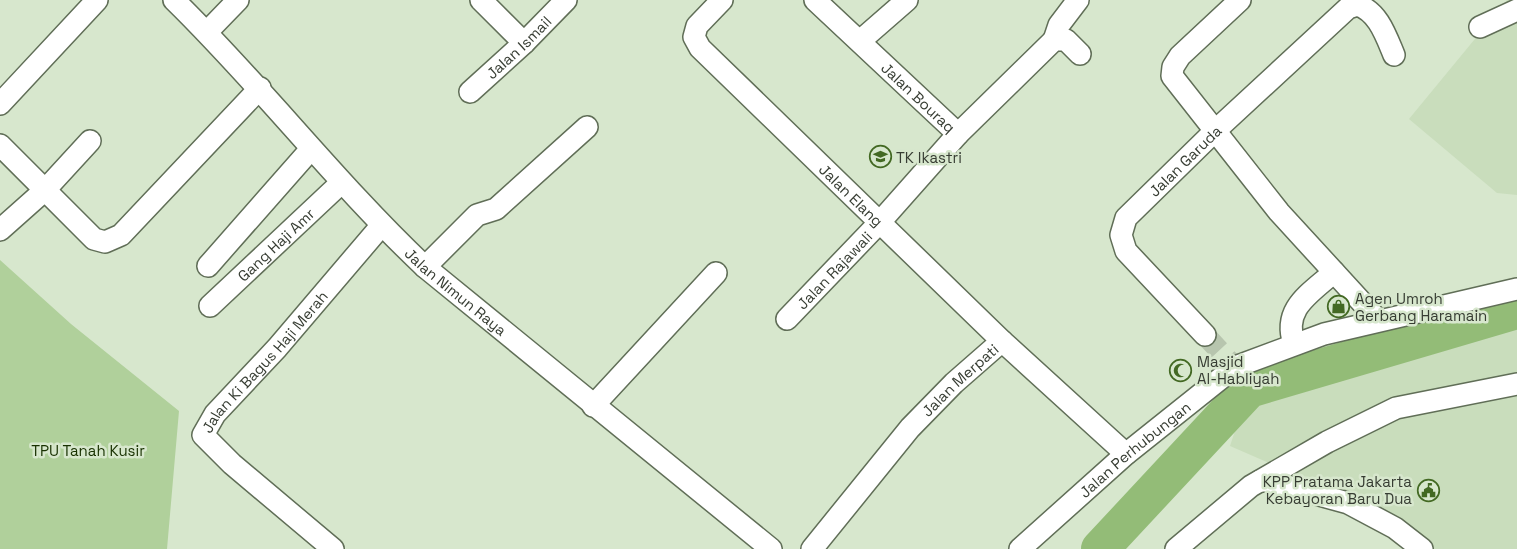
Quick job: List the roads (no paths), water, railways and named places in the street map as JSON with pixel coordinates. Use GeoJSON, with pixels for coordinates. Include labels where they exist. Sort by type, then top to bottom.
{"type":"FeatureCollection","features":[{"type":"Feature","properties":{"kind":"street"},"geometry":{"type":"LineString","coordinates":[[0,104],[97,0]]}},
{"type":"Feature","properties":{"kind":"street","name":"Jalan Nimun Raya"},"geometry":{"type":"LineString","coordinates":[[174,0],[260,88],[311,149],[381,226],[425,267],[593,406],[771,549]]}},
{"type":"Feature","properties":{"kind":"street"},"geometry":{"type":"LineString","coordinates":[[207,32],[238,0]]}},
{"type":"Feature","properties":{"kind":"street"},"geometry":{"type":"LineString","coordinates":[[481,0],[524,43]]}},
{"type":"Feature","properties":{"kind":"street","name":"Jalan Ismail"},"geometry":{"type":"LineString","coordinates":[[470,92],[524,43],[566,0]]}},
{"type":"Feature","properties":{"kind":"street","name":"Jalan Elang"},"geometry":{"type":"LineString","coordinates":[[722,0],[697,26],[694,38],[700,48],[1002,341]]}},
{"type":"Feature","properties":{"kind":"street","name":"Jalan Bouraq"},"geometry":{"type":"LineString","coordinates":[[815,0],[958,134],[880,222]]}},
{"type":"Feature","properties":{"kind":"street"},"geometry":{"type":"LineString","coordinates":[[860,41],[907,0]]}},
{"type":"Feature","properties":{"kind":"street"},"geometry":{"type":"LineString","coordinates":[[958,134],[1054,40],[1059,25],[1078,0]]}},
{"type":"Feature","properties":{"kind":"street"},"geometry":{"type":"LineString","coordinates":[[1240,0],[1180,56],[1173,67],[1172,76],[1177,84],[1216,130],[1348,8],[1357,5],[1371,11],[1382,27],[1394,55]]}},
{"type":"Feature","properties":{"kind":"street"},"geometry":{"type":"LineString","coordinates":[[1480,27],[1517,10]]}},
{"type":"Feature","properties":{"kind":"street"},"geometry":{"type":"LineString","coordinates":[[1054,40],[1066,40],[1080,54]]}},
{"type":"Feature","properties":{"kind":"street"},"geometry":{"type":"LineString","coordinates":[[0,145],[94,239],[105,242],[121,235],[260,88]]}},
{"type":"Feature","properties":{"kind":"street"},"geometry":{"type":"LineString","coordinates":[[425,267],[477,215],[496,209],[588,127]]}},
{"type":"Feature","properties":{"kind":"street","name":"Jalan Garuda"},"geometry":{"type":"LineString","coordinates":[[1205,335],[1126,251],[1121,235],[1122,226],[1134,208],[1216,130],[1279,212],[1378,320]]}},
{"type":"Feature","properties":{"kind":"street"},"geometry":{"type":"LineString","coordinates":[[0,230],[45,190],[90,141]]}},
{"type":"Feature","properties":{"kind":"street"},"geometry":{"type":"LineString","coordinates":[[208,266],[311,149]]}},
{"type":"Feature","properties":{"kind":"street","name":"Gang Haji Amr"},"geometry":{"type":"LineString","coordinates":[[210,306],[341,183]]}},
{"type":"Feature","properties":{"kind":"street","name":"Jalan Rajawali"},"geometry":{"type":"LineString","coordinates":[[786,319],[880,222]]}},
{"type":"Feature","properties":{"kind":"street","name":"Jalan Ki Bagus Haji Merah"},"geometry":{"type":"LineString","coordinates":[[333,549],[232,464],[203,435],[215,414],[277,348],[381,226]]}},
{"type":"Feature","properties":{"kind":"street"},"geometry":{"type":"LineString","coordinates":[[1294,344],[1289,323],[1292,312],[1334,272]]}},
{"type":"Feature","properties":{"kind":"street"},"geometry":{"type":"LineString","coordinates":[[593,406],[716,273]]}},
{"type":"Feature","properties":{"kind":"street","name":"Jalan Perhubungan"},"geometry":{"type":"LineString","coordinates":[[1020,549],[1126,454],[1232,365],[1294,344],[1378,320],[1517,289]]}},
{"type":"Feature","properties":{"kind":"street","name":"Jalan Merpati"},"geometry":{"type":"LineString","coordinates":[[812,549],[910,428],[954,383],[1002,341],[1126,454]]}},
{"type":"Feature","properties":{"kind":"street"},"geometry":{"type":"LineString","coordinates":[[1176,549],[1260,480],[1327,442],[1396,408],[1517,384]]}},
{"type":"Feature","properties":{"kind":"street"},"geometry":{"type":"LineString","coordinates":[[1260,480],[1348,503],[1395,528],[1422,549]]}},
{"type":"Feature","properties":{"kind":"waterway"},"geometry":{"type":"LineString","coordinates":[[1100,549],[1249,389],[1517,310]]}},
{"type":"Feature","properties":{"kind":"tunnel"},"geometry":{"type":"LineString","coordinates":[[1205,335],[1230,362]]}},
{"type":"Feature","properties":{"kind":"place","name":"TK Ikastri"},"geometry":{"type":"Point","coordinates":[880,157]}},
{"type":"Feature","properties":{"kind":"place","name":"Agen Umroh Gerbang Haramain"},"geometry":{"type":"Point","coordinates":[1339,307]}},
{"type":"Feature","properties":{"kind":"place","name":"Masjid Al-Habliyah"},"geometry":{"type":"Point","coordinates":[1181,370]}},
{"type":"Feature","properties":{"kind":"place","name":"KPP Pratama Jakarta Kebayoran Baru Dua"},"geometry":{"type":"Point","coordinates":[1428,490]}},
{"type":"Feature","properties":{"kind":"park label","name":"TPU Tanah Kusir"},"geometry":{"type":"Point","coordinates":[88,450]}}]}
